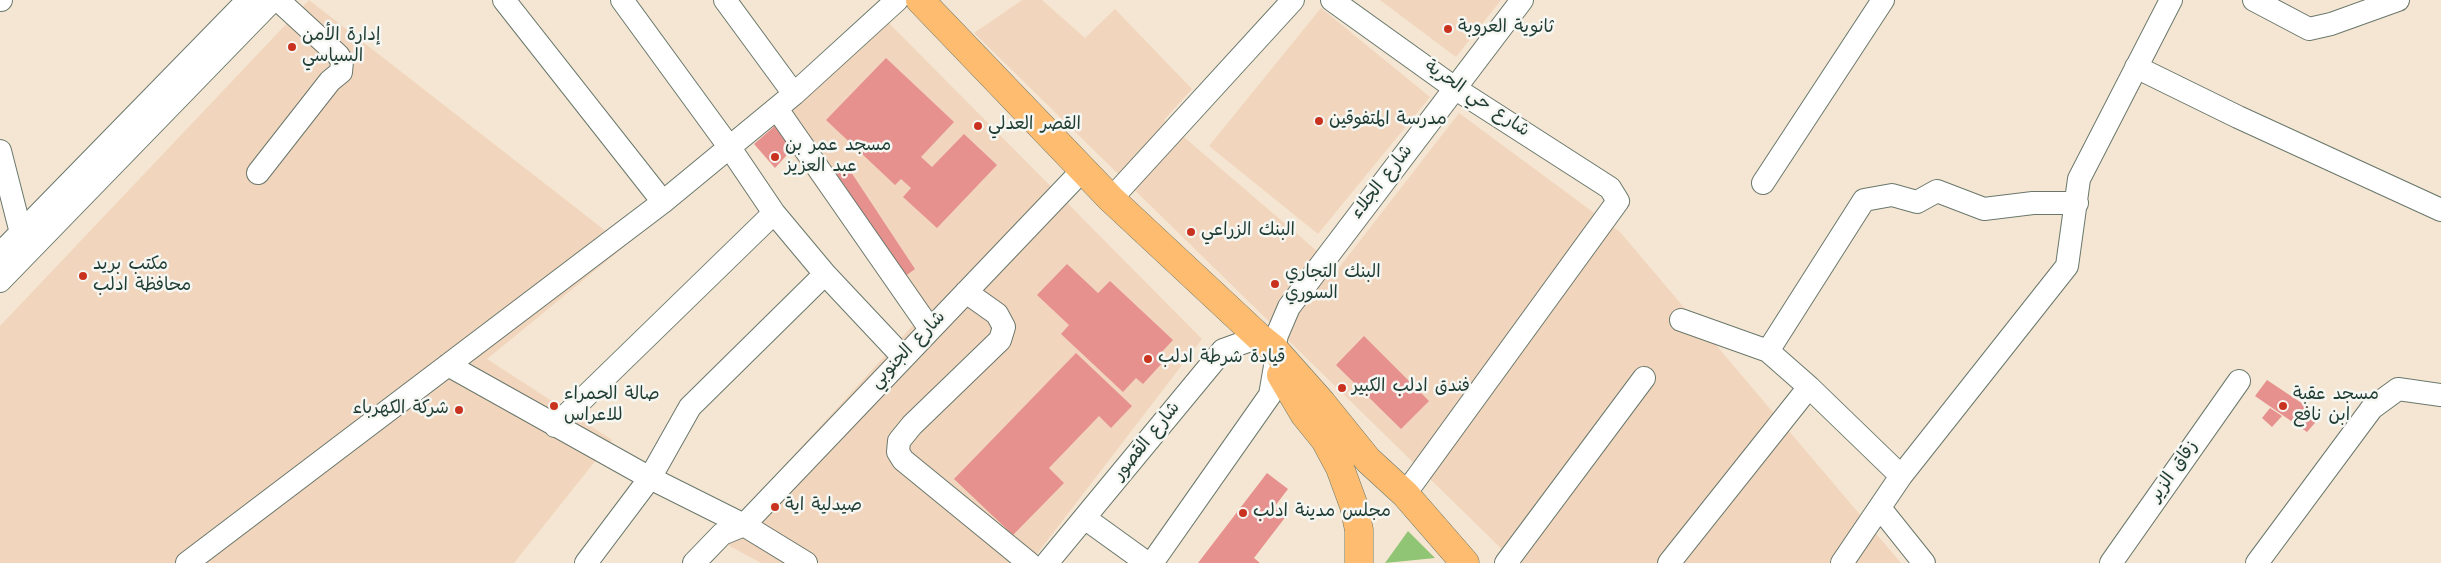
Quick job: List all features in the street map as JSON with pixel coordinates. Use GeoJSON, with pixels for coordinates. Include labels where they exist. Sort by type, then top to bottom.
{"type":"FeatureCollection","features":[{"type":"Feature","properties":{"kind":"main road"},"geometry":{"type":"LineString","coordinates":[[898,0],[1140,245],[1264,348],[1304,414],[1325,440],[1340,468],[1354,506],[1358,530],[1359,563]]}},
{"type":"Feature","properties":{"kind":"main road"},"geometry":{"type":"LineString","coordinates":[[920,0],[1112,199],[1322,403],[1368,460],[1404,494],[1465,563]]}},
{"type":"Feature","properties":{"kind":"street"},"geometry":{"type":"LineString","coordinates":[[0,254],[248,0]]}},
{"type":"Feature","properties":{"kind":"street"},"geometry":{"type":"LineString","coordinates":[[0,281],[273,0]]}},
{"type":"Feature","properties":{"kind":"street"},"geometry":{"type":"LineString","coordinates":[[258,173],[330,81],[341,72],[342,61],[338,55],[278,0]]}},
{"type":"Feature","properties":{"kind":"street"},"geometry":{"type":"LineString","coordinates":[[504,0],[663,202]]}},
{"type":"Feature","properties":{"kind":"street"},"geometry":{"type":"LineString","coordinates":[[622,0],[730,148],[774,213],[825,274],[903,357]]}},
{"type":"Feature","properties":{"kind":"street"},"geometry":{"type":"LineString","coordinates":[[725,0],[794,94]]}},
{"type":"Feature","properties":{"kind":"street"},"geometry":{"type":"LineString","coordinates":[[187,563],[663,202],[777,109],[898,0]]}},
{"type":"Feature","properties":{"kind":"street"},"geometry":{"type":"LineString","coordinates":[[1112,199],[1293,0]]}},
{"type":"Feature","properties":{"kind":"street","name":"شارع حي الحرية"},"geometry":{"type":"LineString","coordinates":[[1332,0],[1456,89],[1610,188],[1618,201],[1404,494]]}},
{"type":"Feature","properties":{"kind":"street","name":"شارع الجلاء"},"geometry":{"type":"LineString","coordinates":[[1264,348],[1297,295],[1522,0]]}},
{"type":"Feature","properties":{"kind":"street"},"geometry":{"type":"LineString","coordinates":[[1764,183],[1883,0]]}},
{"type":"Feature","properties":{"kind":"street"},"geometry":{"type":"LineString","coordinates":[[1842,563],[1901,476],[2067,266],[2079,179],[2171,0]]}},
{"type":"Feature","properties":{"kind":"street"},"geometry":{"type":"LineString","coordinates":[[2254,0],[2309,29],[2331,24],[2398,0]]}},
{"type":"Feature","properties":{"kind":"street"},"geometry":{"type":"LineString","coordinates":[[2136,66],[2238,117],[2441,210]]}},
{"type":"Feature","properties":{"kind":"street"},"geometry":{"type":"LineString","coordinates":[[777,109],[930,329]]}},
{"type":"Feature","properties":{"kind":"street"},"geometry":{"type":"LineString","coordinates":[[0,151],[21,233]]}},
{"type":"Feature","properties":{"kind":"street","name":"شارع الجنوبي"},"geometry":{"type":"LineString","coordinates":[[744,525],[1075,178]]}},
{"type":"Feature","properties":{"kind":"street"},"geometry":{"type":"LineString","coordinates":[[1768,351],[1864,200],[1892,195],[1917,202],[1937,191],[1984,209],[2033,203],[2077,203]]}},
{"type":"Feature","properties":{"kind":"street"},"geometry":{"type":"LineString","coordinates":[[555,426],[774,213]]}},
{"type":"Feature","properties":{"kind":"street"},"geometry":{"type":"LineString","coordinates":[[586,563],[650,478],[690,407],[825,274]]}},
{"type":"Feature","properties":{"kind":"street"},"geometry":{"type":"LineString","coordinates":[[966,292],[997,314],[1004,327],[1000,340],[912,425],[899,441],[898,452],[904,460],[1029,563]]}},
{"type":"Feature","properties":{"kind":"street"},"geometry":{"type":"LineString","coordinates":[[1681,320],[1768,351],[1809,387],[1901,476]]}},
{"type":"Feature","properties":{"kind":"street"},"geometry":{"type":"LineString","coordinates":[[1152,563],[1270,395],[1264,348]]}},
{"type":"Feature","properties":{"kind":"street","name":"شارع القصور"},"geometry":{"type":"LineString","coordinates":[[1047,563],[1086,519],[1223,350],[1264,348]]}},
{"type":"Feature","properties":{"kind":"street"},"geometry":{"type":"LineString","coordinates":[[448,365],[650,478],[744,525],[806,563]]}},
{"type":"Feature","properties":{"kind":"street"},"geometry":{"type":"LineString","coordinates":[[1506,563],[1644,378]]}},
{"type":"Feature","properties":{"kind":"street","name":"زقاق الزير"},"geometry":{"type":"LineString","coordinates":[[2111,563],[2239,381]]}},
{"type":"Feature","properties":{"kind":"street"},"geometry":{"type":"LineString","coordinates":[[1669,563],[1809,387]]}},
{"type":"Feature","properties":{"kind":"street"},"geometry":{"type":"LineString","coordinates":[[2257,563],[2372,408],[2398,389],[2441,394]]}},
{"type":"Feature","properties":{"kind":"street"},"geometry":{"type":"LineString","coordinates":[[1880,508],[1924,563]]}},
{"type":"Feature","properties":{"kind":"street"},"geometry":{"type":"LineString","coordinates":[[1086,519],[1147,563]]}},
{"type":"Feature","properties":{"kind":"street"},"geometry":{"type":"LineString","coordinates":[[694,563],[722,534],[744,525]]}},
{"type":"Feature","properties":{"kind":"shaded area"},"geometry":{"type":"Polygon","coordinates":[[[309,0],[625,246],[487,359],[612,440],[514,563],[0,563],[0,326],[309,0]]]}},
{"type":"Feature","properties":{"kind":"shaded area"},"geometry":{"type":"Polygon","coordinates":[[[1022,0],[1042,0],[1085,38],[1115,9],[1192,89],[1164,120],[1338,269],[1459,113],[1620,232],[1901,563],[1516,563],[974,33],[1022,0]]]}},
{"type":"Feature","properties":{"kind":"shaded area","name":"ثانوية العروبة"},"geometry":{"type":"Polygon","coordinates":[[[1380,0],[1501,0],[1456,57],[1380,0]]]}},
{"type":"Feature","properties":{"kind":"shaded area","name":"مدرسة المتفوقين"},"geometry":{"type":"Polygon","coordinates":[[[1321,8],[1430,97],[1318,234],[1209,146],[1321,8]]]}},
{"type":"Feature","properties":{"kind":"shaded area"},"geometry":{"type":"Polygon","coordinates":[[[879,13],[1202,339],[1030,563],[761,563],[717,539],[916,322],[758,108],[879,13]]]}},
{"type":"Feature","properties":{"kind":"green space"},"geometry":{"type":"Polygon","coordinates":[[[1408,531],[1435,558],[1385,563],[1408,531]]]}},
{"type":"Feature","properties":{"kind":"building"},"geometry":{"type":"Polygon","coordinates":[[[886,58],[954,122],[921,157],[932,167],[964,134],[997,165],[937,228],[903,197],[911,188],[901,179],[895,185],[826,120],[886,58]]]}},
{"type":"Feature","properties":{"kind":"building","name":"مسجد عمر بن عبد العزيز"},"geometry":{"type":"Polygon","coordinates":[[[776,125],[796,145],[775,168],[754,144],[776,125]]]}},
{"type":"Feature","properties":{"kind":"building"},"geometry":{"type":"Polygon","coordinates":[[[845,163],[915,269],[904,277],[834,171],[845,163]]]}},
{"type":"Feature","properties":{"kind":"building"},"geometry":{"type":"Polygon","coordinates":[[[1067,264],[1098,293],[1110,281],[1173,340],[1158,356],[1164,361],[1143,384],[1136,378],[1123,392],[1061,334],[1069,325],[1037,295],[1067,264]]]}},
{"type":"Feature","properties":{"kind":"building"},"geometry":{"type":"Polygon","coordinates":[[[1364,336],[1429,401],[1401,429],[1336,365],[1364,336]]]}},
{"type":"Feature","properties":{"kind":"building"},"geometry":{"type":"Polygon","coordinates":[[[1076,353],[1132,406],[1111,428],[1099,416],[1049,468],[1064,483],[1013,535],[954,479],[1076,353]]]}},
{"type":"Feature","properties":{"kind":"building"},"geometry":{"type":"Polygon","coordinates":[[[2267,380],[2321,416],[2307,432],[2255,396],[2267,380]]]}},
{"type":"Feature","properties":{"kind":"building"},"geometry":{"type":"Polygon","coordinates":[[[2270,408],[2282,416],[2272,427],[2262,418],[2270,408]]]}},
{"type":"Feature","properties":{"kind":"building"},"geometry":{"type":"Polygon","coordinates":[[[1267,473],[1288,489],[1275,506],[1287,515],[1254,558],[1260,563],[1198,563],[1267,473]]]}},
{"type":"Feature","properties":{"kind":"place","name":"ثانوية العروبة"},"geometry":{"type":"Point","coordinates":[1448,29]}},
{"type":"Feature","properties":{"kind":"place","name":"إدارة الأمن السياسي"},"geometry":{"type":"Point","coordinates":[292,47]}},
{"type":"Feature","properties":{"kind":"place","name":"مدرسة المتفوقين"},"geometry":{"type":"Point","coordinates":[1319,121]}},
{"type":"Feature","properties":{"kind":"place","name":"القصر العدلي"},"geometry":{"type":"Point","coordinates":[978,126]}},
{"type":"Feature","properties":{"kind":"place","name":"مسجد عمر بن عبد العزيز"},"geometry":{"type":"Point","coordinates":[775,157]}},
{"type":"Feature","properties":{"kind":"place","name":"البنك الزراعي"},"geometry":{"type":"Point","coordinates":[1191,232]}},
{"type":"Feature","properties":{"kind":"place","name":"مكتب بريد محافظة ادلب"},"geometry":{"type":"Point","coordinates":[83,276]}},
{"type":"Feature","properties":{"kind":"place","name":"البنك التجاري السوري"},"geometry":{"type":"Point","coordinates":[1275,284]}},
{"type":"Feature","properties":{"kind":"place","name":"قيادة شرطة ادلب"},"geometry":{"type":"Point","coordinates":[1148,359]}},
{"type":"Feature","properties":{"kind":"place","name":"فندق ادلب الكبير"},"geometry":{"type":"Point","coordinates":[1342,388]}},
{"type":"Feature","properties":{"kind":"place","name":"صالة الحمراء للاعراس"},"geometry":{"type":"Point","coordinates":[554,406]}},
{"type":"Feature","properties":{"kind":"place","name":"مسجد عقبة ابن نافع"},"geometry":{"type":"Point","coordinates":[2283,406]}},
{"type":"Feature","properties":{"kind":"place","name":"شركة الكهرباء"},"geometry":{"type":"Point","coordinates":[459,410]}},
{"type":"Feature","properties":{"kind":"place","name":"صيدلية اية"},"geometry":{"type":"Point","coordinates":[775,507]}},
{"type":"Feature","properties":{"kind":"place","name":"مجلس مدينة ادلب"},"geometry":{"type":"Point","coordinates":[1243,513]}}]}
